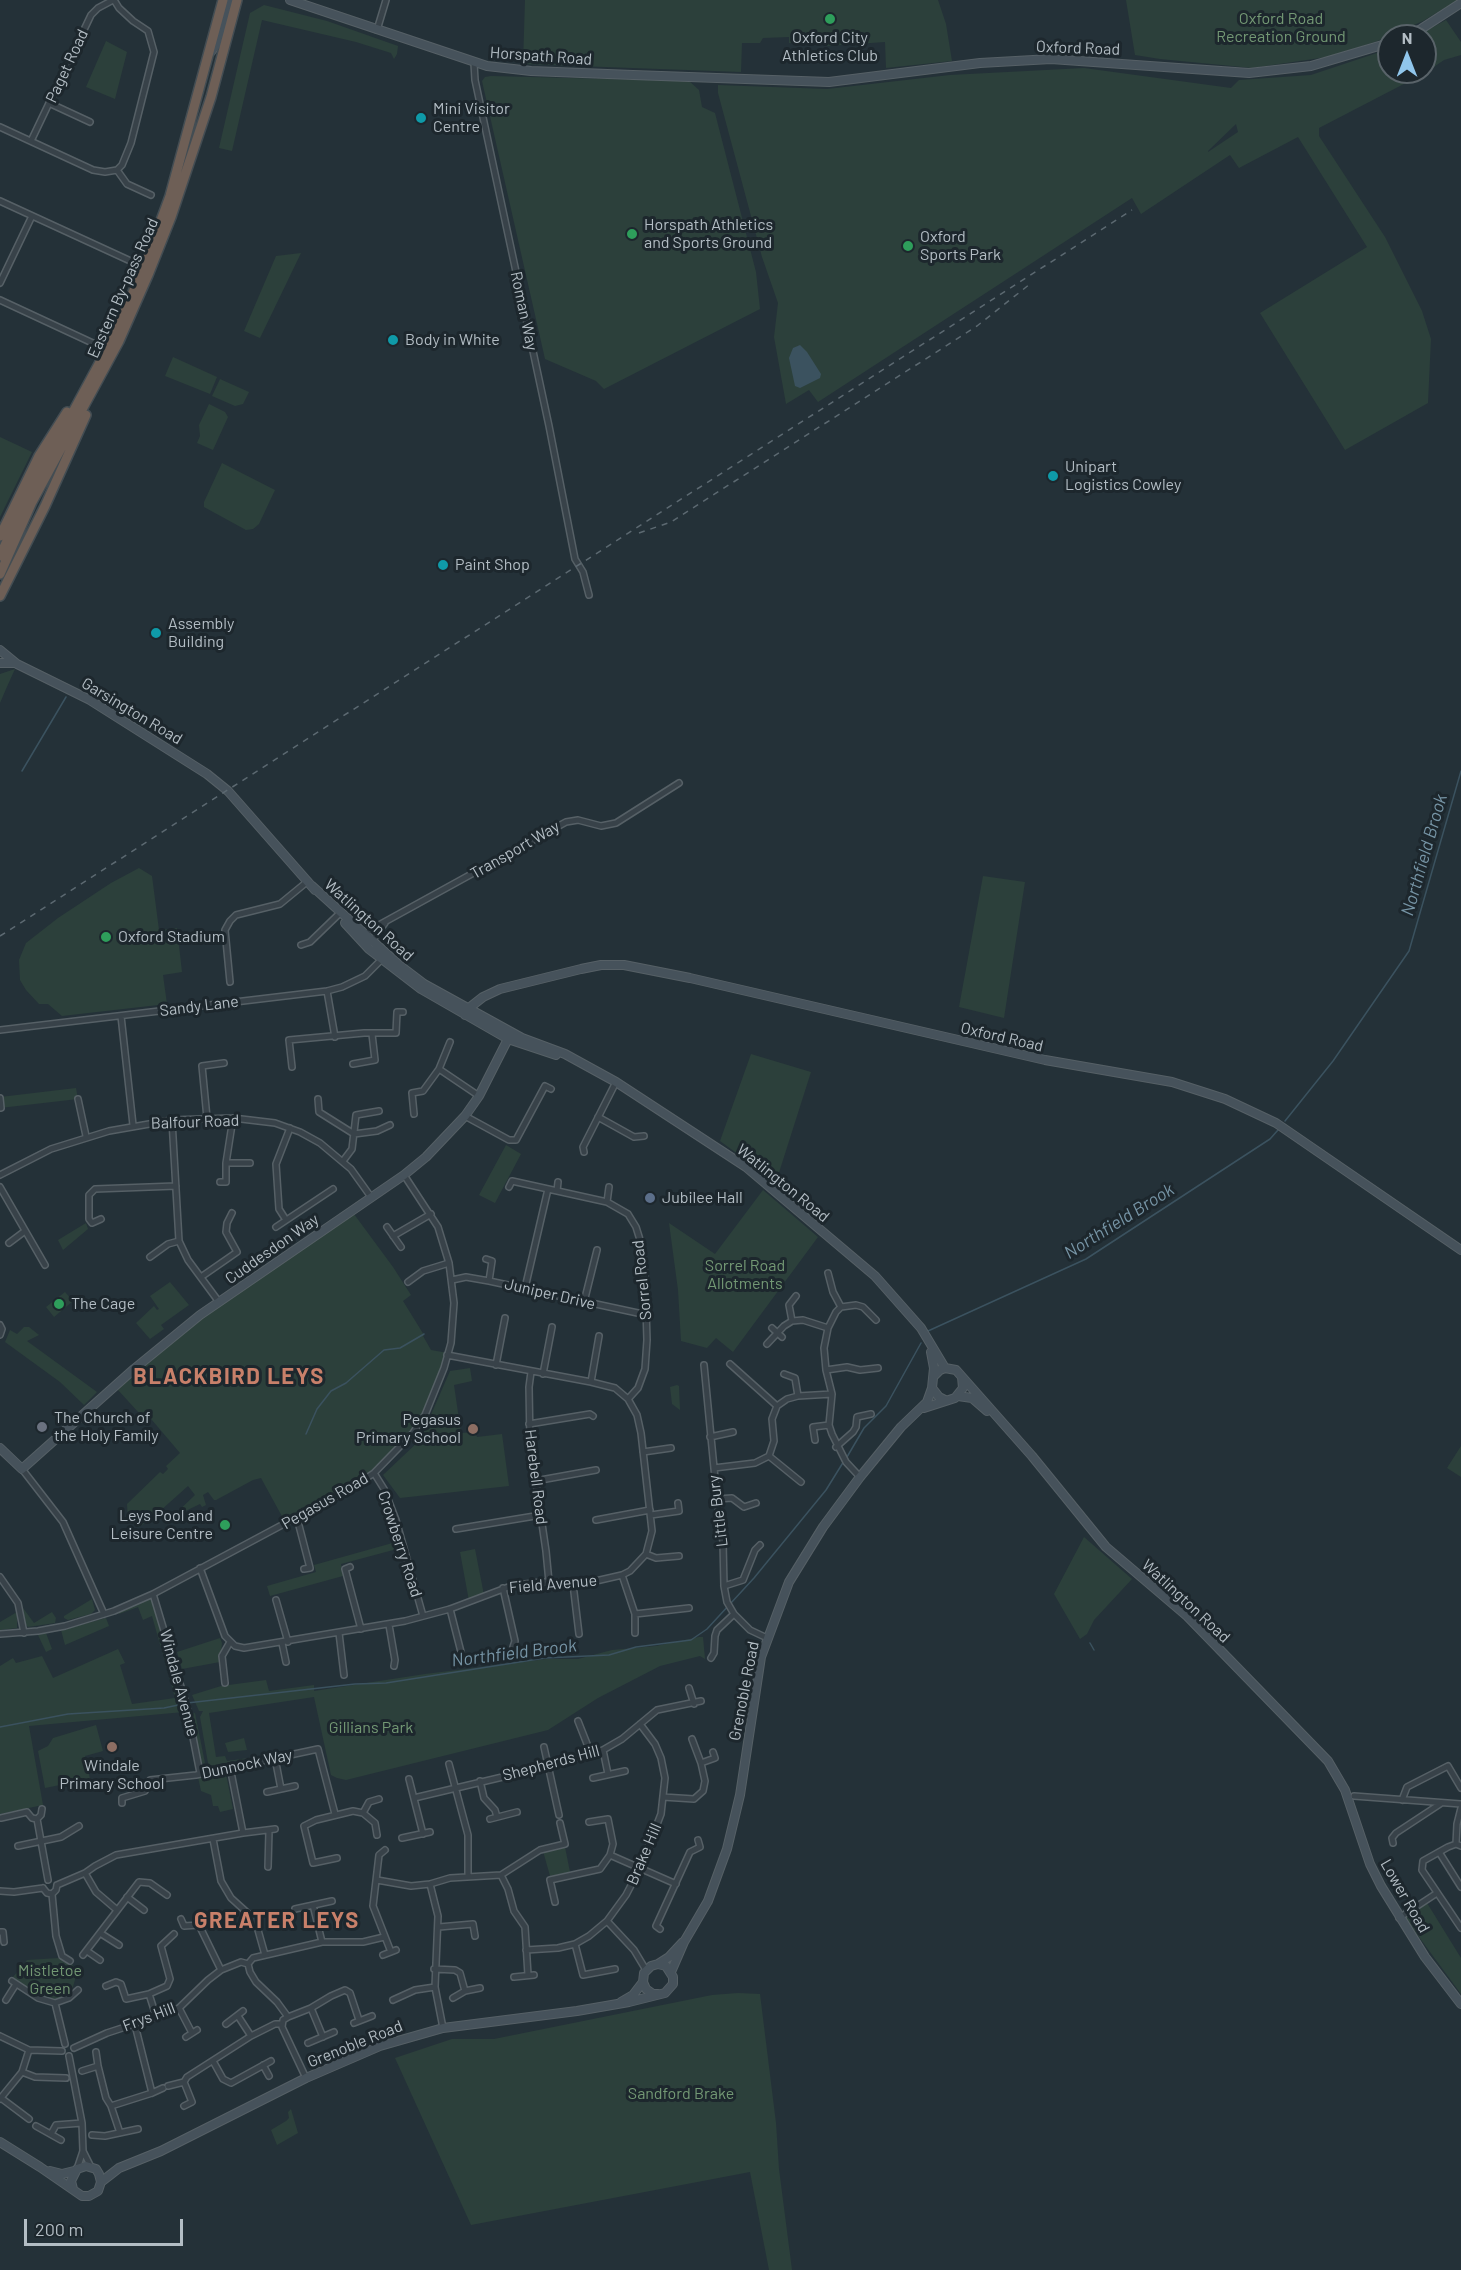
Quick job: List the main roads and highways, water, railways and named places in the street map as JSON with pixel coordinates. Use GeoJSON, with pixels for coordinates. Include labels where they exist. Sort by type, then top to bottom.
{"type":"FeatureCollection","features":[{"type":"Feature","properties":{"kind":"highway","name":"Eastern By-pass Road"},"geometry":{"type":"LineString","coordinates":[[0,556],[26,499],[112,340],[142,272],[171,196],[223,0]]}},
{"type":"Feature","properties":{"kind":"highway","name":"Eastern By-pass Road"},"geometry":{"type":"LineString","coordinates":[[0,573],[32,502],[119,341],[171,217],[211,97],[237,0]]}},
{"type":"Feature","properties":{"kind":"highway"},"geometry":{"type":"LineString","coordinates":[[0,596],[45,506],[119,341]]}},
{"type":"Feature","properties":{"kind":"highway"},"geometry":{"type":"LineString","coordinates":[[0,536],[39,456],[64,415],[82,395]]}},
{"type":"Feature","properties":{"kind":"water"},"geometry":{"type":"Polygon","coordinates":[[[800,345],[821,374],[820,378],[800,388],[795,386],[789,358],[793,348],[800,345]]]}},
{"type":"Feature","properties":{"kind":"waterway"},"geometry":{"type":"LineString","coordinates":[[22,771],[66,697]]}},
{"type":"Feature","properties":{"kind":"waterway","name":"Northfield Brook"},"geometry":{"type":"LineString","coordinates":[[1285,1121],[1333,1061],[1409,951],[1461,771]]}},
{"type":"Feature","properties":{"kind":"waterway","name":"Northfield Brook"},"geometry":{"type":"LineString","coordinates":[[928,1331],[1086,1259],[1270,1139],[1278,1130]]}},
{"type":"Feature","properties":{"kind":"waterway"},"geometry":{"type":"LineString","coordinates":[[306,1434],[317,1409],[331,1391],[346,1383],[384,1350],[400,1348],[424,1334]]}},
{"type":"Feature","properties":{"kind":"waterway","name":"Northfield Brook"},"geometry":{"type":"LineString","coordinates":[[847,1457],[864,1428],[886,1406],[921,1343]]}},
{"type":"Feature","properties":{"kind":"waterway","name":"Northfield Brook"},"geometry":{"type":"LineString","coordinates":[[187,1703],[355,1684],[386,1683],[545,1658],[609,1655],[636,1647],[691,1640],[707,1629],[754,1578],[826,1490],[844,1461]]}},
{"type":"Feature","properties":{"kind":"waterway"},"geometry":{"type":"LineString","coordinates":[[1090,1643],[1094,1650]]}},
{"type":"Feature","properties":{"kind":"waterway","name":"Northfield Brook"},"geometry":{"type":"LineString","coordinates":[[0,1727],[68,1714],[164,1708],[183,1704]]}},
{"type":"Feature","properties":{"kind":"railway"},"geometry":{"type":"LineString","coordinates":[[0,936],[1132,210]]}},
{"type":"Feature","properties":{"kind":"railway"},"geometry":{"type":"LineString","coordinates":[[639,533],[671,522],[977,326],[1030,284]]}},
{"type":"Feature","properties":{"kind":"place","name":"Oxford City Athletics Club"},"geometry":{"type":"Point","coordinates":[830,19]}},
{"type":"Feature","properties":{"kind":"place","name":"Mini Visitor Centre"},"geometry":{"type":"Point","coordinates":[421,118]}},
{"type":"Feature","properties":{"kind":"place","name":"Horspath Athletics and Sports Ground"},"geometry":{"type":"Point","coordinates":[632,234]}},
{"type":"Feature","properties":{"kind":"place","name":"Oxford Sports Park"},"geometry":{"type":"Point","coordinates":[908,246]}},
{"type":"Feature","properties":{"kind":"place","name":"Body in White"},"geometry":{"type":"Point","coordinates":[393,340]}},
{"type":"Feature","properties":{"kind":"place","name":"Unipart Logistics Cowley"},"geometry":{"type":"Point","coordinates":[1053,476]}},
{"type":"Feature","properties":{"kind":"place","name":"Paint Shop"},"geometry":{"type":"Point","coordinates":[443,565]}},
{"type":"Feature","properties":{"kind":"place","name":"Assembly Building"},"geometry":{"type":"Point","coordinates":[156,633]}},
{"type":"Feature","properties":{"kind":"place","name":"Oxford Stadium"},"geometry":{"type":"Point","coordinates":[106,937]}},
{"type":"Feature","properties":{"kind":"place","name":"Jubilee Hall"},"geometry":{"type":"Point","coordinates":[650,1198]}},
{"type":"Feature","properties":{"kind":"place","name":"The Cage"},"geometry":{"type":"Point","coordinates":[59,1304]}},
{"type":"Feature","properties":{"kind":"place","name":"The Church of the Holy Family"},"geometry":{"type":"Point","coordinates":[42,1427]}},
{"type":"Feature","properties":{"kind":"place","name":"Pegasus Primary School"},"geometry":{"type":"Point","coordinates":[473,1429]}},
{"type":"Feature","properties":{"kind":"place","name":"Leys Pool and Leisure Centre"},"geometry":{"type":"Point","coordinates":[225,1525]}},
{"type":"Feature","properties":{"kind":"place","name":"Windale Primary School"},"geometry":{"type":"Point","coordinates":[112,1747]}},
{"type":"Feature","properties":{"kind":"district","name":"BLACKBIRD LEYS"},"geometry":{"type":"Point","coordinates":[229,1377]}},
{"type":"Feature","properties":{"kind":"district","name":"GREATER LEYS"},"geometry":{"type":"Point","coordinates":[277,1921]}},
{"type":"Feature","properties":{"kind":"park label","name":"Oxford Road Recreation Ground"},"geometry":{"type":"Point","coordinates":[1281,28]}},
{"type":"Feature","properties":{"kind":"park label","name":"Sorrel Road Allotments"},"geometry":{"type":"Point","coordinates":[745,1275]}},
{"type":"Feature","properties":{"kind":"park label","name":"Gillians Park"},"geometry":{"type":"Point","coordinates":[371,1728]}},
{"type":"Feature","properties":{"kind":"park label","name":"Mistletoe Green"},"geometry":{"type":"Point","coordinates":[50,1980]}},
{"type":"Feature","properties":{"kind":"park label","name":"Sandford Brake"},"geometry":{"type":"Point","coordinates":[681,2094]}}]}
